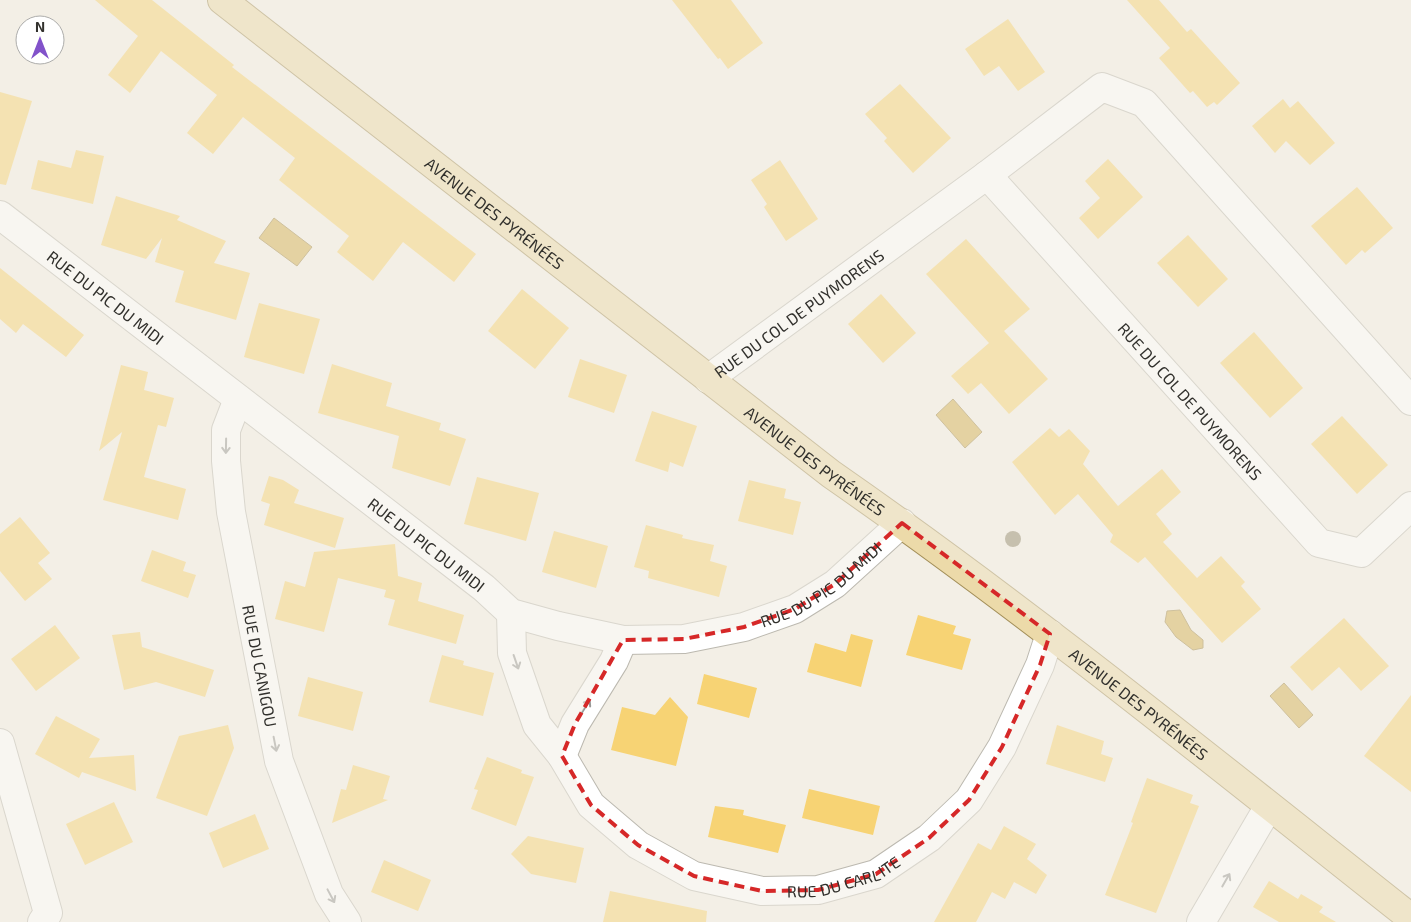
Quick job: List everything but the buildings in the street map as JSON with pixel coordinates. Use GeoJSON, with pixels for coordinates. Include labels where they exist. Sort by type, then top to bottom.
{"type":"FeatureCollection","features":[{"type":"Feature","properties":{"kind":"main road","name":"AVENUE DES PYRÉNÉES"},"geometry":{"type":"LineString","coordinates":[[222,0],[832,474],[902,523],[1050,634],[1411,918]]}},
{"type":"Feature","properties":{"kind":"street","name":"RUE DU COL DE PUYMORENS"},"geometry":{"type":"LineString","coordinates":[[708,379],[1102,87],[1144,103],[1411,401]]}},
{"type":"Feature","properties":{"kind":"street","name":"RUE DU COL DE PUYMORENS"},"geometry":{"type":"LineString","coordinates":[[987,174],[1319,543],[1360,553],[1411,506]]}},
{"type":"Feature","properties":{"kind":"street","name":"RUE DU PIC DU MIDI"},"geometry":{"type":"LineString","coordinates":[[0,215],[484,588],[511,613],[623,640],[684,639],[744,627],[795,609],[835,584],[902,523]]}},
{"type":"Feature","properties":{"kind":"street","name":"RUE DU CANIGOU"},"geometry":{"type":"LineString","coordinates":[[238,399],[226,430],[228,486],[279,761],[329,894],[347,922]]}},
{"type":"Feature","properties":{"kind":"street","name":"RUE DU CARLITE"},"geometry":{"type":"LineString","coordinates":[[511,613],[512,653],[537,725],[562,756],[592,805],[638,845],[694,876],[762,891],[818,890],[876,874],[929,838],[969,800],[1002,747],[1040,665],[1050,634]]}},
{"type":"Feature","properties":{"kind":"street"},"geometry":{"type":"LineString","coordinates":[[562,756],[575,724],[614,661],[623,640]]}},
{"type":"Feature","properties":{"kind":"street"},"geometry":{"type":"LineString","coordinates":[[0,743],[48,913],[42,922]]}},
{"type":"Feature","properties":{"kind":"street"},"geometry":{"type":"LineString","coordinates":[[1201,922],[1269,806]]}},
{"type":"Feature","properties":{"kind":"highlighted area"},"geometry":{"type":"Polygon","coordinates":[[[902,523],[1050,634],[1040,665],[1002,747],[969,800],[929,838],[876,874],[818,890],[762,891],[694,876],[638,845],[591,805],[562,756],[575,724],[623,640],[684,639],[744,627],[795,609],[835,584],[902,523]]]}},
{"type":"Feature","properties":{"kind":"shaded area"},"geometry":{"type":"Polygon","coordinates":[[[274,218],[312,247],[297,266],[259,238],[274,218]]]}},
{"type":"Feature","properties":{"kind":"shaded area"},"geometry":{"type":"Polygon","coordinates":[[[953,399],[982,432],[965,448],[936,415],[953,399]]]}},
{"type":"Feature","properties":{"kind":"shaded area"},"geometry":{"type":"Polygon","coordinates":[[[1180,610],[1191,630],[1203,640],[1203,648],[1193,650],[1176,637],[1165,622],[1167,611],[1180,610]]]}},
{"type":"Feature","properties":{"kind":"shaded area"},"geometry":{"type":"Polygon","coordinates":[[[1284,683],[1313,715],[1299,728],[1270,696],[1284,683]]]}}]}
